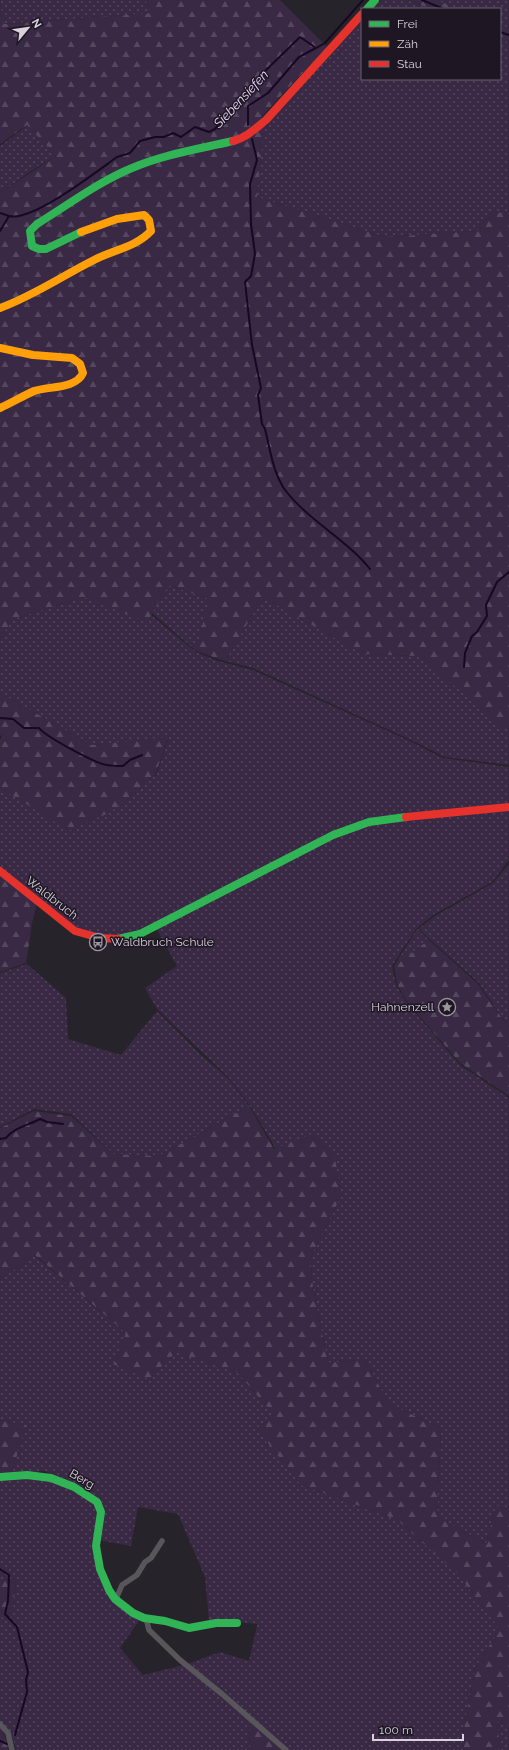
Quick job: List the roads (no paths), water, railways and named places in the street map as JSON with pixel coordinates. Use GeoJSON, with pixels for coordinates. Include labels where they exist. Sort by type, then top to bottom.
{"type":"FeatureCollection","features":[{"type":"Feature","properties":{"kind":"street"},"geometry":{"type":"LineString","coordinates":[[368,8],[375,0]]}},
{"type":"Feature","properties":{"kind":"street"},"geometry":{"type":"LineString","coordinates":[[0,308],[22,301],[108,253],[144,240],[151,231],[149,220],[144,215],[124,216],[95,225],[46,249],[39,249],[32,246],[30,239],[30,231],[37,224],[108,180],[132,168],[158,159],[239,140],[255,129],[284,100],[361,15]]}},
{"type":"Feature","properties":{"kind":"street"},"geometry":{"type":"LineString","coordinates":[[0,348],[33,355],[72,358],[80,364],[83,372],[81,378],[74,383],[35,391],[0,408]]}},
{"type":"Feature","properties":{"kind":"street","name":"Waldbruch"},"geometry":{"type":"LineString","coordinates":[[0,871],[75,931],[100,938],[120,939],[140,934],[333,835],[369,822],[403,817],[509,807]]}},
{"type":"Feature","properties":{"kind":"street","name":"Berg"},"geometry":{"type":"LineString","coordinates":[[0,1477],[36,1475],[51,1477],[62,1480],[97,1502],[100,1506],[96,1546],[99,1564],[107,1589],[116,1599],[132,1612],[146,1618],[170,1622],[188,1628],[212,1623],[237,1623]]}},
{"type":"Feature","properties":{"kind":"street"},"geometry":{"type":"LineString","coordinates":[[116,1599],[122,1585],[137,1575],[145,1562],[151,1558],[162,1541]]}},
{"type":"Feature","properties":{"kind":"street"},"geometry":{"type":"LineString","coordinates":[[146,1618],[149,1630],[180,1660],[213,1685],[286,1750]]}},
{"type":"Feature","properties":{"kind":"street"},"geometry":{"type":"LineString","coordinates":[[0,1724],[8,1734],[12,1750]]}},
{"type":"Feature","properties":{"kind":"waterway","name":"Siebensiefen"},"geometry":{"type":"LineString","coordinates":[[0,231],[9,216],[19,216],[48,204],[80,184],[117,157],[130,153],[140,141],[155,137],[164,137],[173,133],[181,137],[195,127],[209,132],[215,129],[258,78],[300,37],[316,48],[325,43],[363,0]]}},
{"type":"Feature","properties":{"kind":"waterway"},"geometry":{"type":"LineString","coordinates":[[422,0],[442,8]]}},
{"type":"Feature","properties":{"kind":"waterway"},"geometry":{"type":"LineString","coordinates":[[501,32],[509,35]]}},
{"type":"Feature","properties":{"kind":"waterway"},"geometry":{"type":"LineString","coordinates":[[248,125],[248,106],[268,93],[299,57],[316,48]]}},
{"type":"Feature","properties":{"kind":"waterway"},"geometry":{"type":"LineString","coordinates":[[252,139],[257,160],[250,184],[251,224],[255,254],[251,276],[245,282],[252,345],[261,388],[258,395],[262,424],[265,429],[275,469],[285,490],[305,511],[350,548],[370,569]]}},
{"type":"Feature","properties":{"kind":"waterway"},"geometry":{"type":"LineString","coordinates":[[0,213],[9,216]]}},
{"type":"Feature","properties":{"kind":"waterway"},"geometry":{"type":"LineString","coordinates":[[464,667],[465,653],[472,636],[477,632],[487,616],[486,605],[497,582],[509,572]]}},
{"type":"Feature","properties":{"kind":"waterway"},"geometry":{"type":"LineString","coordinates":[[0,718],[13,719],[24,728],[39,728],[71,749],[107,765],[123,766],[130,760],[142,755]]}},
{"type":"Feature","properties":{"kind":"waterway"},"geometry":{"type":"LineString","coordinates":[[0,1139],[6,1138],[17,1129],[40,1119],[47,1122],[63,1124]]}},
{"type":"Feature","properties":{"kind":"waterway"},"geometry":{"type":"LineString","coordinates":[[0,1569],[9,1575],[8,1601],[5,1614],[17,1627],[28,1672],[26,1680],[27,1692],[15,1735]]}},
{"type":"Feature","properties":{"kind":"waterway"},"geometry":{"type":"LineString","coordinates":[[0,1741],[7,1744]]}},
{"type":"Feature","properties":{"kind":"place","name":"Waldbruch Schule"},"geometry":{"type":"Point","coordinates":[98,942]}},
{"type":"Feature","properties":{"kind":"place","name":"Hahnenzell"},"geometry":{"type":"Point","coordinates":[447,1007]}}]}
